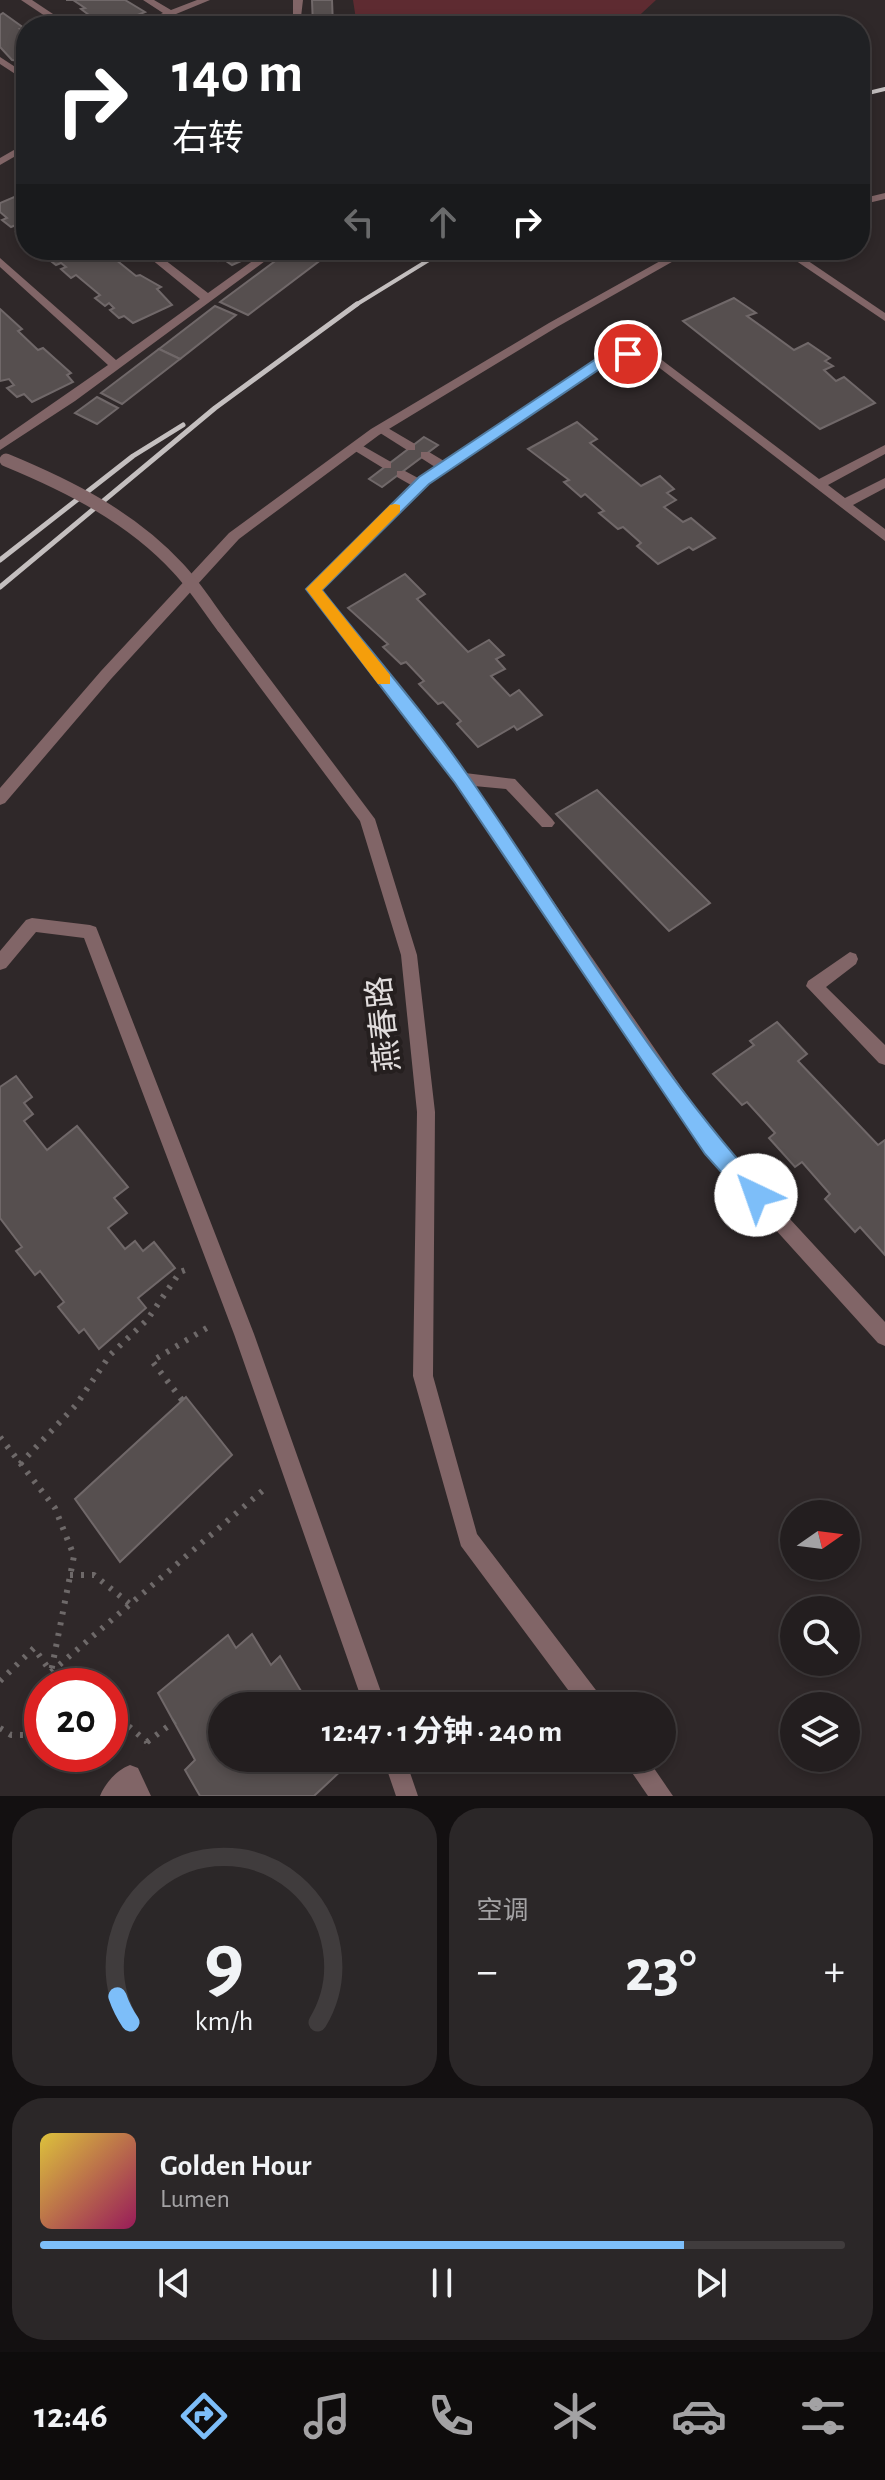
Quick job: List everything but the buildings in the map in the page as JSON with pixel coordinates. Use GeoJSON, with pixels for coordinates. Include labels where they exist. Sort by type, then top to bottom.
{"type":"FeatureCollection","features":[{"type":"Feature","properties":{"kind":"street"},"geometry":{"type":"LineString","coordinates":[[26,0],[51,16]]}},
{"type":"Feature","properties":{"kind":"street"},"geometry":{"type":"LineString","coordinates":[[148,0],[170,14]]}},
{"type":"Feature","properties":{"kind":"street"},"geometry":{"type":"LineString","coordinates":[[165,16],[205,0]]}},
{"type":"Feature","properties":{"kind":"street"},"geometry":{"type":"LineString","coordinates":[[158,260],[208,299]]}},
{"type":"Feature","properties":{"kind":"street"},"geometry":{"type":"LineString","coordinates":[[0,446],[261,260]]}},
{"type":"Feature","properties":{"kind":"street"},"geometry":{"type":"LineString","coordinates":[[0,799],[106,675],[234,536],[381,428],[553,325],[670,260]]}},
{"type":"Feature","properties":{"kind":"street"},"geometry":{"type":"LineString","coordinates":[[800,260],[885,318]]}},
{"type":"Feature","properties":{"kind":"street"},"geometry":{"type":"LineString","coordinates":[[0,261],[116,366]]}},
{"type":"Feature","properties":{"kind":"street"},"geometry":{"type":"LineString","coordinates":[[885,536],[646,352],[610,356],[444,467],[420,485],[313,589],[461,779],[713,1148],[885,1336]]}},
{"type":"Feature","properties":{"kind":"street"},"geometry":{"type":"LineString","coordinates":[[381,428],[411,447]]}},
{"type":"Feature","properties":{"kind":"street"},"geometry":{"type":"LineString","coordinates":[[356,446],[387,465]]}},
{"type":"Feature","properties":{"kind":"street"},"geometry":{"type":"LineString","coordinates":[[820,484],[885,449]]}},
{"type":"Feature","properties":{"kind":"street"},"geometry":{"type":"LineString","coordinates":[[425,455],[444,467]]}},
{"type":"Feature","properties":{"kind":"street","name":"燕春路"},"geometry":{"type":"LineString","coordinates":[[3,459],[36,472],[118,515],[175,563],[367,819],[409,955],[426,1112],[423,1376],[468,1539],[583,1692]]}},
{"type":"Feature","properties":{"kind":"street"},"geometry":{"type":"LineString","coordinates":[[401,474],[420,485]]}},
{"type":"Feature","properties":{"kind":"street"},"geometry":{"type":"LineString","coordinates":[[845,504],[885,482]]}},
{"type":"Feature","properties":{"kind":"street"},"geometry":{"type":"LineString","coordinates":[[461,779],[510,783],[547,823]]}},
{"type":"Feature","properties":{"kind":"street"},"geometry":{"type":"LineString","coordinates":[[0,963],[32,925],[90,932],[236,1314],[370,1692]]}},
{"type":"Feature","properties":{"kind":"street"},"geometry":{"type":"LineString","coordinates":[[850,959],[814,986],[885,1057]]}},
{"type":"Feature","properties":{"kind":"street"},"geometry":{"type":"LineString","coordinates":[[399,1772],[407,1796]]}},
{"type":"Feature","properties":{"kind":"street"},"geometry":{"type":"LineString","coordinates":[[644,1772],[662,1796]]}},
{"type":"Feature","properties":{"kind":"street"},"geometry":{"type":"LineString","coordinates":[[111,1796],[135,1786]]}},
{"type":"Feature","properties":{"kind":"path"},"geometry":{"type":"LineString","coordinates":[[20,1464],[76,1405],[110,1355],[147,1320],[180,1272],[215,1258]]}},
{"type":"Feature","properties":{"kind":"path"},"geometry":{"type":"LineString","coordinates":[[182,1400],[152,1361],[195,1332],[236,1314]]}},
{"type":"Feature","properties":{"kind":"path"},"geometry":{"type":"LineString","coordinates":[[0,1437],[55,1508],[74,1556],[52,1668]]}},
{"type":"Feature","properties":{"kind":"path"},"geometry":{"type":"LineString","coordinates":[[56,1668],[291,1466]]}},
{"type":"Feature","properties":{"kind":"path"},"geometry":{"type":"LineString","coordinates":[[70,1575],[94,1575],[130,1604]]}},
{"type":"Feature","properties":{"kind":"path"},"geometry":{"type":"LineString","coordinates":[[0,1681],[34,1648],[48,1668]]}},
{"type":"Feature","properties":{"kind":"path"},"geometry":{"type":"LineString","coordinates":[[135,1786],[147,1742],[175,1721]]}},
{"type":"Feature","properties":{"kind":"path"},"geometry":{"type":"LineString","coordinates":[[128,1726],[147,1742]]}},
{"type":"Feature","properties":{"kind":"path"},"geometry":{"type":"LineString","coordinates":[[0,1728],[11,1735],[24,1735]]}},
{"type":"Feature","properties":{"kind":"shaded area"},"geometry":{"type":"Polygon","coordinates":[[[353,0],[656,0],[639,16],[355,16],[353,0]]]}},
{"type":"Feature","properties":{"kind":"railway"},"geometry":{"type":"LineString","coordinates":[[870,93],[885,89]]}},
{"type":"Feature","properties":{"kind":"railway"},"geometry":{"type":"LineString","coordinates":[[356,305],[429,260]]}},
{"type":"Feature","properties":{"kind":"railway"},"geometry":{"type":"LineString","coordinates":[[0,587],[215,408],[356,305]]}},
{"type":"Feature","properties":{"kind":"railway"},"geometry":{"type":"LineString","coordinates":[[0,560],[133,456],[183,425]]}},
{"type":"Feature","properties":{"kind":"slow traffic"},"geometry":{"type":"LineString","coordinates":[[384,680],[313,589],[395,509]]}},
{"type":"Feature","properties":{"kind":"route"},"geometry":{"type":"LineString","coordinates":[[628,354],[610,356],[424,480],[313,589],[461,779],[653,1064],[713,1148],[756,1195]]}}]}
